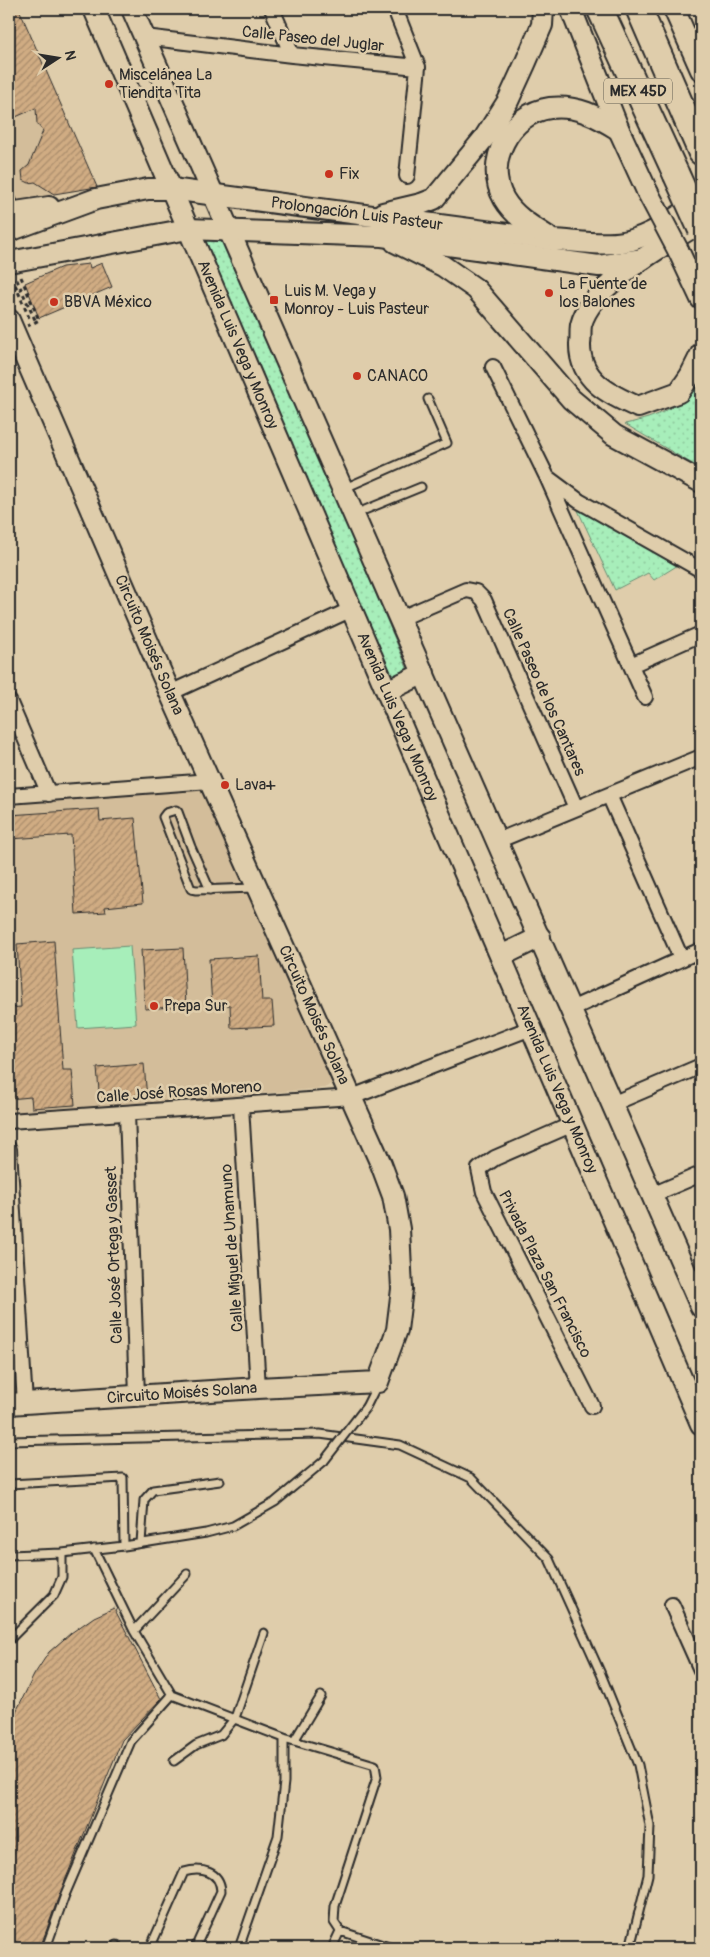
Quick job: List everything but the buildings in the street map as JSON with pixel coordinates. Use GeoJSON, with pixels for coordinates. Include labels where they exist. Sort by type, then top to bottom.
{"type":"FeatureCollection","features":[{"type":"Feature","properties":{"kind":"highway","name":"MEX 45D"},"geometry":{"type":"LineString","coordinates":[[600,9],[701,229]]}},
{"type":"Feature","properties":{"kind":"highway","name":"MEX 45D"},"geometry":{"type":"LineString","coordinates":[[639,9],[701,152]]}},
{"type":"Feature","properties":{"kind":"main road","name":"Avenida Luis Vega y Monroy"},"geometry":{"type":"LineString","coordinates":[[94,9],[701,1424]]}},
{"type":"Feature","properties":{"kind":"main road"},"geometry":{"type":"LineString","coordinates":[[132,9],[652,1195],[697,1284],[701,1307]]}},
{"type":"Feature","properties":{"kind":"main road"},"geometry":{"type":"LineString","coordinates":[[373,216],[434,199],[447,184],[485,137],[508,101],[542,25],[543,9]]}},
{"type":"Feature","properties":{"kind":"main road"},"geometry":{"type":"LineString","coordinates":[[570,9],[619,130],[647,191],[700,295],[701,315]]}},
{"type":"Feature","properties":{"kind":"main road"},"geometry":{"type":"LineString","coordinates":[[674,9],[701,70]]}},
{"type":"Feature","properties":{"kind":"main road"},"geometry":{"type":"LineString","coordinates":[[553,240],[529,225],[516,214],[503,198],[498,183],[496,159],[506,134],[528,116],[549,108],[572,108],[595,115],[619,130]]}},
{"type":"Feature","properties":{"kind":"main road","name":"Prolongación Luis Pasteur"},"geometry":{"type":"LineString","coordinates":[[9,231],[96,199],[148,189],[171,189],[553,240],[602,243],[624,242],[651,231],[701,200]]}},
{"type":"Feature","properties":{"kind":"main road"},"geometry":{"type":"LineString","coordinates":[[11,206],[96,199]]}},
{"type":"Feature","properties":{"kind":"main road","name":"Prolongación Luis Pasteur"},"geometry":{"type":"LineString","coordinates":[[11,265],[188,229],[382,236],[599,266],[644,260],[701,222]]}},
{"type":"Feature","properties":{"kind":"main road"},"geometry":{"type":"LineString","coordinates":[[382,236],[443,266],[476,289],[571,399],[614,434],[701,482]]}},
{"type":"Feature","properties":{"kind":"main road"},"geometry":{"type":"LineString","coordinates":[[644,260],[603,291],[589,308],[581,325],[580,352],[586,371],[598,386],[611,395],[638,407],[679,392],[690,376],[701,354]]}},
{"type":"Feature","properties":{"kind":"main road","name":"Circuito Moisés Solana"},"geometry":{"type":"LineString","coordinates":[[12,327],[170,693],[381,1164],[393,1196],[402,1258],[402,1289],[397,1330],[378,1382],[17,1404]]}},
{"type":"Feature","properties":{"kind":"main road"},"geometry":{"type":"LineString","coordinates":[[387,691],[424,673]]}},
{"type":"Feature","properties":{"kind":"main road"},"geometry":{"type":"LineString","coordinates":[[501,956],[540,937]]}},
{"type":"Feature","properties":{"kind":"street"},"geometry":{"type":"LineString","coordinates":[[272,9],[292,55]]}},
{"type":"Feature","properties":{"kind":"street"},"geometry":{"type":"LineString","coordinates":[[395,9],[418,68],[407,176]]}},
{"type":"Feature","properties":{"kind":"street","name":"Calle Paseo del Juglar"},"geometry":{"type":"LineString","coordinates":[[145,36],[292,55],[418,68]]}},
{"type":"Feature","properties":{"kind":"street"},"geometry":{"type":"LineString","coordinates":[[493,366],[546,477],[645,697]]}},
{"type":"Feature","properties":{"kind":"street"},"geometry":{"type":"LineString","coordinates":[[546,477],[579,502],[701,570]]}},
{"type":"Feature","properties":{"kind":"street","name":"Calle Paseo de los Cantares"},"geometry":{"type":"LineString","coordinates":[[399,619],[466,590],[476,592],[484,600],[576,808]]}},
{"type":"Feature","properties":{"kind":"street"},"geometry":{"type":"LineString","coordinates":[[170,693],[352,609]]}},
{"type":"Feature","properties":{"kind":"street"},"geometry":{"type":"LineString","coordinates":[[631,665],[701,634]]}},
{"type":"Feature","properties":{"kind":"street"},"geometry":{"type":"LineString","coordinates":[[9,701],[49,794]]}},
{"type":"Feature","properties":{"kind":"street"},"geometry":{"type":"LineString","coordinates":[[497,841],[701,757]]}},
{"type":"Feature","properties":{"kind":"street"},"geometry":{"type":"LineString","coordinates":[[9,796],[210,781]]}},
{"type":"Feature","properties":{"kind":"street"},"geometry":{"type":"LineString","coordinates":[[609,795],[681,958]]}},
{"type":"Feature","properties":{"kind":"street"},"geometry":{"type":"LineString","coordinates":[[571,1009],[701,950]]}},
{"type":"Feature","properties":{"kind":"street","name":"Calle José Rosas Moreno"},"geometry":{"type":"LineString","coordinates":[[9,1121],[352,1098],[531,1028]]}},
{"type":"Feature","properties":{"kind":"street"},"geometry":{"type":"LineString","coordinates":[[612,1104],[701,1066]]}},
{"type":"Feature","properties":{"kind":"street","name":"Calle Miguel de Unamuno"},"geometry":{"type":"LineString","coordinates":[[241,1106],[258,1388]]}},
{"type":"Feature","properties":{"kind":"street","name":"Calle José Ortega y Gasset"},"geometry":{"type":"LineString","coordinates":[[126,1113],[137,1396]]}},
{"type":"Feature","properties":{"kind":"street","name":"Privada Plaza San Francisco"},"geometry":{"type":"LineString","coordinates":[[572,1124],[495,1158],[479,1169],[484,1192],[592,1406]]}},
{"type":"Feature","properties":{"kind":"street"},"geometry":{"type":"LineString","coordinates":[[9,1149],[17,1404]]}},
{"type":"Feature","properties":{"kind":"street"},"geometry":{"type":"LineString","coordinates":[[652,1195],[701,1174]]}},
{"type":"Feature","properties":{"kind":"street"},"geometry":{"type":"LineString","coordinates":[[672,1604],[701,1670]]}},
{"type":"Feature","properties":{"kind":"lane"},"geometry":{"type":"LineString","coordinates":[[342,489],[447,443],[428,399]]}},
{"type":"Feature","properties":{"kind":"lane"},"geometry":{"type":"LineString","coordinates":[[354,515],[421,487]]}},
{"type":"Feature","properties":{"kind":"lane"},"geometry":{"type":"LineString","coordinates":[[210,890],[178,812],[176,810],[166,813],[163,817],[191,889],[196,890],[210,890],[246,890],[258,888]]}},
{"type":"Feature","properties":{"kind":"lane"},"geometry":{"type":"LineString","coordinates":[[9,1554],[62,1553],[124,1546],[206,1534],[233,1526],[275,1502],[324,1461],[366,1407],[378,1382]]}},
{"type":"Feature","properties":{"kind":"lane"},"geometry":{"type":"LineString","coordinates":[[9,1441],[262,1437],[320,1434],[400,1445],[471,1478],[549,1560],[601,1674],[638,1765],[650,1826],[648,1875],[631,1944],[628,1948]]}},
{"type":"Feature","properties":{"kind":"lane"},"geometry":{"type":"LineString","coordinates":[[9,1484],[123,1478],[124,1546]]}},
{"type":"Feature","properties":{"kind":"lane"},"geometry":{"type":"LineString","coordinates":[[141,1543],[144,1500],[153,1490],[220,1482]]}},
{"type":"Feature","properties":{"kind":"lane"},"geometry":{"type":"LineString","coordinates":[[94,1549],[134,1631],[172,1695],[284,1738],[375,1765],[377,1778],[335,1906],[334,1922],[340,1931],[392,1948]]}},
{"type":"Feature","properties":{"kind":"lane"},"geometry":{"type":"LineString","coordinates":[[9,1640],[54,1595],[62,1577],[62,1553]]}},
{"type":"Feature","properties":{"kind":"lane"},"geometry":{"type":"LineString","coordinates":[[134,1631],[187,1574]]}},
{"type":"Feature","properties":{"kind":"lane"},"geometry":{"type":"LineString","coordinates":[[174,1761],[196,1745],[221,1735],[235,1718],[264,1633]]}},
{"type":"Feature","properties":{"kind":"lane"},"geometry":{"type":"LineString","coordinates":[[46,1948],[65,1895],[131,1741],[172,1695]]}},
{"type":"Feature","properties":{"kind":"lane"},"geometry":{"type":"LineString","coordinates":[[294,1741],[321,1696]]}},
{"type":"Feature","properties":{"kind":"lane"},"geometry":{"type":"LineString","coordinates":[[239,1948],[278,1836],[284,1782],[284,1738]]}},
{"type":"Feature","properties":{"kind":"lane"},"geometry":{"type":"LineString","coordinates":[[150,1948],[184,1872],[200,1869],[215,1876],[220,1882],[221,1891],[195,1948]]}},
{"type":"Feature","properties":{"kind":"lane"},"geometry":{"type":"LineString","coordinates":[[332,1948],[340,1931]]}},
{"type":"Feature","properties":{"kind":"path"},"geometry":{"type":"LineString","coordinates":[[11,265],[39,320],[12,327]]}},
{"type":"Feature","properties":{"kind":"path"},"geometry":{"type":"LineString","coordinates":[[11,265],[30,320]]}},
{"type":"Feature","properties":{"kind":"path"},"geometry":{"type":"LineString","coordinates":[[9,284],[17,280],[35,320]]}},
{"type":"Feature","properties":{"kind":"shaded area"},"geometry":{"type":"Polygon","coordinates":[[[9,9],[19,9],[97,187],[9,202],[9,9]]]}},
{"type":"Feature","properties":{"kind":"shaded area","name":"Prepa Sur"},"geometry":{"type":"Polygon","coordinates":[[[202,789],[332,1078],[332,1083],[325,1088],[9,1116],[9,804],[202,789]]]}},
{"type":"Feature","properties":{"kind":"green space"},"geometry":{"type":"Polygon","coordinates":[[[226,238],[408,670],[402,676],[392,676],[203,245],[206,239],[226,238]]]}},
{"type":"Feature","properties":{"kind":"green space"},"geometry":{"type":"Polygon","coordinates":[[[701,379],[701,469],[625,424],[649,418],[668,409],[693,389],[701,379]]]}},
{"type":"Feature","properties":{"kind":"green space"},"geometry":{"type":"Polygon","coordinates":[[[575,504],[683,562],[654,580],[648,573],[615,590],[575,504]]]}},
{"type":"Feature","properties":{"kind":"green space"},"geometry":{"type":"Polygon","coordinates":[[[130,946],[136,1024],[78,1028],[72,950],[130,946]]]}},
{"type":"Feature","properties":{"kind":"place","name":"Miscelánea La Tiendita Tita"},"geometry":{"type":"Point","coordinates":[109,84]}},
{"type":"Feature","properties":{"kind":"place","name":"Fix"},"geometry":{"type":"Point","coordinates":[329,174]}},
{"type":"Feature","properties":{"kind":"place","name":"La Fuente de los Balones"},"geometry":{"type":"Point","coordinates":[549,293]}},
{"type":"Feature","properties":{"kind":"place","name":"Luis M. Vega y Monroy - Luis Pasteur"},"geometry":{"type":"Point","coordinates":[274,300]}},
{"type":"Feature","properties":{"kind":"place","name":"BBVA México"},"geometry":{"type":"Point","coordinates":[54,302]}},
{"type":"Feature","properties":{"kind":"place","name":"CANACO"},"geometry":{"type":"Point","coordinates":[357,376]}},
{"type":"Feature","properties":{"kind":"place","name":"Lava+"},"geometry":{"type":"Point","coordinates":[225,785]}},
{"type":"Feature","properties":{"kind":"place","name":"Prepa Sur"},"geometry":{"type":"Point","coordinates":[154,1006]}}]}
